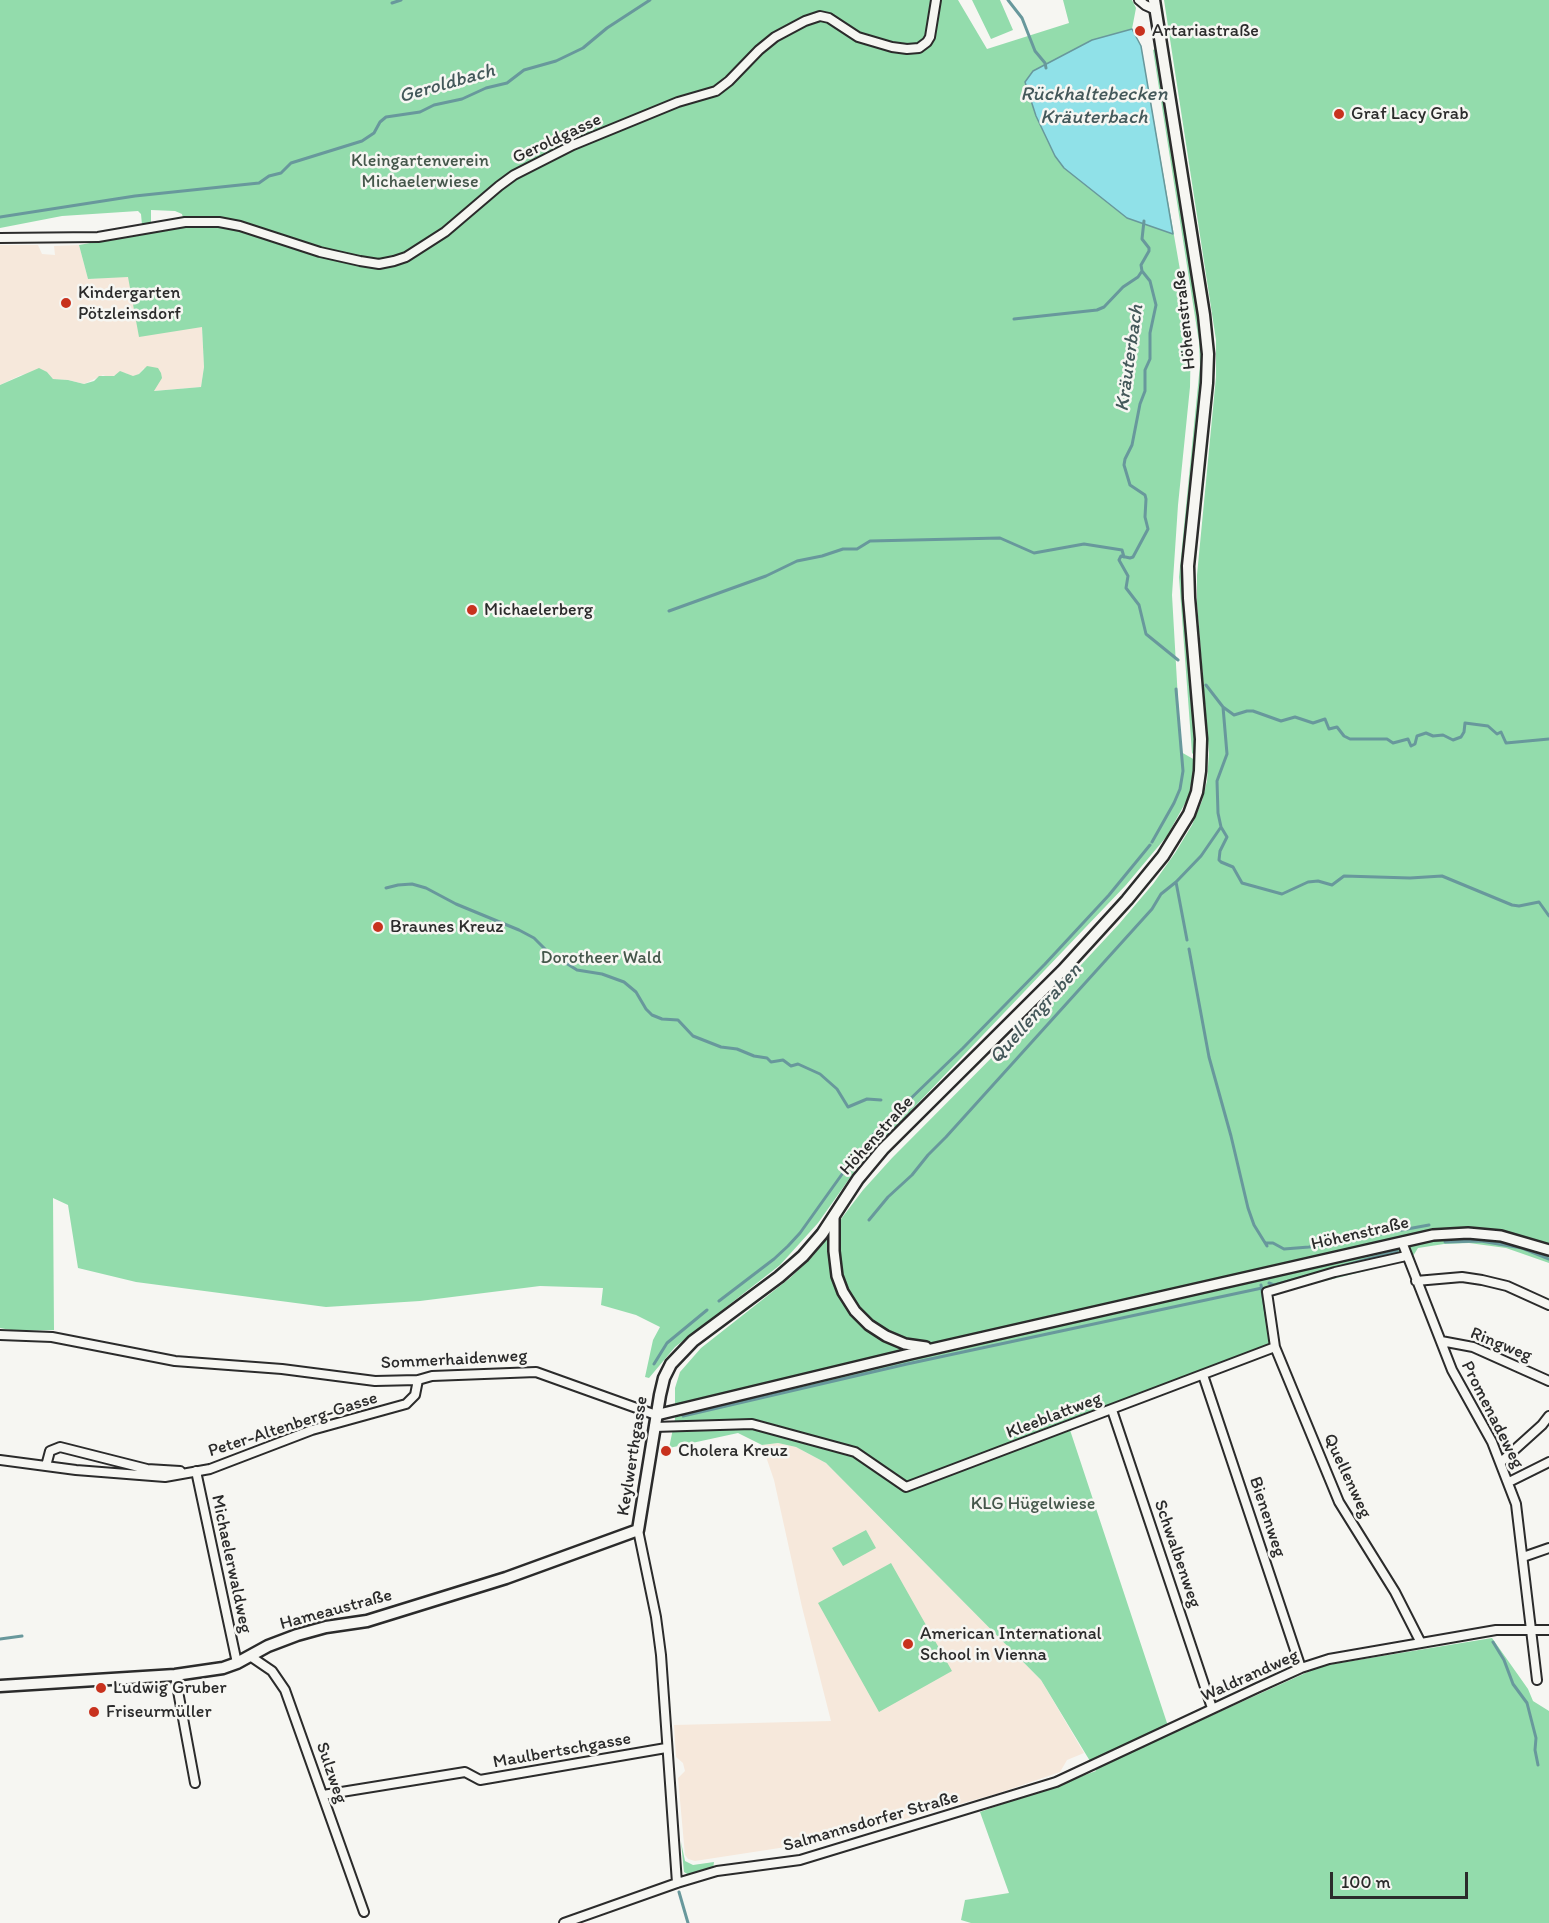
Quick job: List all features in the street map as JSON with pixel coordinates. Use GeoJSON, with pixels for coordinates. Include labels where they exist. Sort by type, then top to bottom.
{"type":"FeatureCollection","features":[{"type":"Feature","properties":{"kind":"main road","name":"Höhenstraße"},"geometry":{"type":"LineString","coordinates":[[834,1216],[858,1179],[883,1149],[1063,970],[1127,900],[1163,856],[1189,814],[1199,782],[1201,747],[1188,566],[1208,383],[1208,341],[1155,5]]}},
{"type":"Feature","properties":{"kind":"main road","name":"Keylwerthgasse"},"geometry":{"type":"LineString","coordinates":[[638,1530],[664,1378],[677,1356],[693,1341],[791,1267],[812,1246],[834,1216]]}},
{"type":"Feature","properties":{"kind":"main road","name":"Hameaustraße"},"geometry":{"type":"LineString","coordinates":[[0,1686],[175,1675],[224,1668],[277,1642],[297,1635],[327,1627],[367,1621],[506,1578],[638,1530]]}},
{"type":"Feature","properties":{"kind":"street","name":"Geroldgasse"},"geometry":{"type":"LineString","coordinates":[[0,238],[90,238],[185,222],[219,222],[240,226],[320,252],[360,261],[379,264],[394,261],[406,257],[445,232],[514,175],[573,144],[678,102],[716,92],[759,50],[776,37],[805,21],[820,16],[829,18],[858,37],[892,47],[919,48],[930,37],[936,0]]}},
{"type":"Feature","properties":{"kind":"street"},"geometry":{"type":"LineString","coordinates":[[1139,0],[1145,5],[1155,5]]}},
{"type":"Feature","properties":{"kind":"street","name":"Höhenstraße"},"geometry":{"type":"LineString","coordinates":[[834,1216],[837,1276],[843,1292],[855,1311],[869,1325],[886,1336],[905,1344],[934,1349],[1441,1234],[1476,1233],[1517,1239],[1549,1250]]}},
{"type":"Feature","properties":{"kind":"street","name":"Promenadeweg"},"geometry":{"type":"LineString","coordinates":[[1402,1242],[1452,1370],[1502,1462],[1516,1504],[1538,1680]]}},
{"type":"Feature","properties":{"kind":"street"},"geometry":{"type":"LineString","coordinates":[[1275,1347],[1267,1292],[1335,1272],[1407,1256]]}},
{"type":"Feature","properties":{"kind":"street"},"geometry":{"type":"LineString","coordinates":[[1416,1281],[1462,1277],[1482,1280],[1507,1286],[1549,1305]]}},
{"type":"Feature","properties":{"kind":"street","name":"Sommerhaidenweg"},"geometry":{"type":"LineString","coordinates":[[0,1335],[52,1337],[176,1361],[282,1369],[375,1381],[418,1380],[432,1376],[536,1372],[656,1415]]}},
{"type":"Feature","properties":{"kind":"street","name":"Ringweg"},"geometry":{"type":"LineString","coordinates":[[1441,1341],[1473,1347],[1549,1381]]}},
{"type":"Feature","properties":{"kind":"street","name":"Kleeblattweg"},"geometry":{"type":"LineString","coordinates":[[654,1427],[752,1424],[855,1452],[906,1487],[1275,1347]]}},
{"type":"Feature","properties":{"kind":"street","name":"Quellenweg"},"geometry":{"type":"LineString","coordinates":[[1275,1347],[1342,1508],[1395,1592],[1421,1643]]}},
{"type":"Feature","properties":{"kind":"street"},"geometry":{"type":"LineString","coordinates":[[656,1415],[934,1349]]}},
{"type":"Feature","properties":{"kind":"street","name":"Bienenweg"},"geometry":{"type":"LineString","coordinates":[[1203,1375],[1301,1668]]}},
{"type":"Feature","properties":{"kind":"street","name":"Peter-Altenberg-Gasse"},"geometry":{"type":"LineString","coordinates":[[0,1460],[99,1473],[165,1477],[235,1460],[312,1431],[406,1404],[415,1395],[418,1380]]}},
{"type":"Feature","properties":{"kind":"street","name":"Schwalbenweg"},"geometry":{"type":"LineString","coordinates":[[1113,1410],[1212,1708]]}},
{"type":"Feature","properties":{"kind":"street"},"geometry":{"type":"LineString","coordinates":[[1502,1462],[1549,1416]]}},
{"type":"Feature","properties":{"kind":"street","name":"Peter-Altenberg-Gasse"},"geometry":{"type":"LineString","coordinates":[[46,1466],[50,1451],[60,1447],[147,1469],[196,1471]]}},
{"type":"Feature","properties":{"kind":"street"},"geometry":{"type":"LineString","coordinates":[[1509,1482],[1549,1462]]}},
{"type":"Feature","properties":{"kind":"street","name":"Michaelerwaldweg"},"geometry":{"type":"LineString","coordinates":[[196,1471],[237,1663]]}},
{"type":"Feature","properties":{"kind":"street","name":"Keylwerthgasse"},"geometry":{"type":"LineString","coordinates":[[638,1530],[656,1617],[661,1655],[677,1883]]}},
{"type":"Feature","properties":{"kind":"street"},"geometry":{"type":"LineString","coordinates":[[1523,1557],[1549,1548]]}},
{"type":"Feature","properties":{"kind":"street","name":"Waldrandweg"},"geometry":{"type":"LineString","coordinates":[[978,1807],[1056,1782],[1212,1708],[1301,1668],[1329,1659],[1497,1630],[1549,1630]]}},
{"type":"Feature","properties":{"kind":"street","name":"Sulzweg"},"geometry":{"type":"LineString","coordinates":[[250,1656],[272,1671],[285,1690],[364,1912]]}},
{"type":"Feature","properties":{"kind":"street"},"geometry":{"type":"LineString","coordinates":[[175,1675],[195,1784]]}},
{"type":"Feature","properties":{"kind":"street","name":"Maulbertschgasse"},"geometry":{"type":"LineString","coordinates":[[323,1795],[465,1772],[480,1780],[666,1748]]}},
{"type":"Feature","properties":{"kind":"street","name":"Salmannsdorfer Straße"},"geometry":{"type":"LineString","coordinates":[[564,1923],[717,1871],[800,1860],[978,1807]]}},
{"type":"Feature","properties":{"kind":"shaded area","name":"Kindergarten Pötzleinsdorf"},"geometry":{"type":"Polygon","coordinates":[[[0,245],[38,245],[42,254],[55,255],[54,246],[79,245],[88,279],[128,276],[202,327],[204,367],[201,387],[153,391],[144,368],[133,377],[126,373],[108,377],[103,375],[84,384],[53,379],[47,372],[21,375],[0,385],[0,245]]]}},
{"type":"Feature","properties":{"kind":"shaded area","name":"American International School in Vienna"},"geometry":{"type":"Polygon","coordinates":[[[778,1443],[796,1447],[826,1463],[1041,1680],[1084,1753],[1067,1760],[1060,1772],[996,1794],[836,1838],[797,1844],[793,1841],[786,1847],[695,1861],[688,1859],[685,1855],[678,1778],[685,1771],[683,1763],[676,1757],[674,1725],[831,1721],[802,1607],[774,1480],[762,1445],[778,1443]]]}},
{"type":"Feature","properties":{"kind":"green space"},"geometry":{"type":"Polygon","coordinates":[[[0,0],[958,0],[987,49],[1069,23],[1063,0],[1132,0],[1136,8],[1132,29],[1141,46],[1191,333],[1190,387],[1172,595],[1181,752],[1195,760],[1189,796],[1167,836],[1126,885],[859,1165],[818,1223],[780,1265],[675,1347],[649,1378],[645,1377],[653,1340],[660,1327],[636,1315],[601,1305],[603,1288],[540,1286],[420,1301],[326,1307],[136,1282],[78,1268],[68,1205],[53,1198],[54,1330],[16,1331],[0,1328],[0,385],[39,368],[53,379],[84,384],[94,381],[99,376],[114,376],[120,371],[133,376],[139,374],[147,366],[158,368],[161,373],[162,378],[154,391],[201,387],[204,367],[202,327],[139,337],[128,277],[88,279],[79,245],[190,225],[222,227],[262,237],[220,219],[183,218],[182,214],[175,211],[151,210],[151,226],[142,225],[141,214],[138,211],[62,216],[0,228],[0,0]]]}},
{"type":"Feature","properties":{"kind":"green space"},"geometry":{"type":"Polygon","coordinates":[[[972,0],[1000,0],[1013,30],[991,39],[972,0]]]}},
{"type":"Feature","properties":{"kind":"green space","name":"KLG Hügelwiese"},"geometry":{"type":"Polygon","coordinates":[[[1164,0],[1549,0],[1549,1263],[1506,1248],[1469,1243],[1444,1244],[1418,1248],[1413,1256],[1397,1263],[1277,1293],[1271,1297],[1279,1350],[1070,1430],[1168,1726],[1175,1732],[1321,1666],[1492,1638],[1528,1689],[1533,1701],[1549,1711],[1549,1923],[971,1923],[961,1920],[965,1900],[1009,1893],[980,1812],[1096,1771],[1041,1680],[826,1463],[796,1447],[778,1443],[762,1445],[738,1433],[669,1448],[675,1419],[675,1388],[680,1372],[701,1348],[790,1278],[813,1256],[863,1190],[892,1158],[1042,1007],[1119,924],[1153,884],[1175,853],[1192,825],[1202,801],[1207,781],[1209,753],[1197,604],[1197,575],[1216,377],[1216,340],[1164,0]]]}},
{"type":"Feature","properties":{"kind":"green space"},"geometry":{"type":"Polygon","coordinates":[[[1155,49],[1202,342],[1203,362],[1184,550],[1183,594],[1196,757],[1192,753],[1179,577],[1200,365],[1199,342],[1153,50],[1155,49]]]}},
{"type":"Feature","properties":{"kind":"green space"},"geometry":{"type":"Polygon","coordinates":[[[866,1530],[876,1548],[843,1566],[832,1548],[866,1530]]]}},
{"type":"Feature","properties":{"kind":"green space"},"geometry":{"type":"Polygon","coordinates":[[[891,1563],[952,1671],[879,1712],[818,1603],[891,1563]]]}},
{"type":"Feature","properties":{"kind":"green space"},"geometry":{"type":"Polygon","coordinates":[[[681,1842],[685,1861],[693,1865],[714,1862],[713,1869],[689,1875],[684,1872],[681,1842]]]}},
{"type":"Feature","properties":{"kind":"water","name":"Rückhaltebecken Kräuterbach"},"geometry":{"type":"Polygon","coordinates":[[[1132,29],[1141,46],[1173,234],[1127,218],[1064,168],[1055,156],[1036,116],[1025,82],[1033,71],[1092,40],[1132,29]]]}},
{"type":"Feature","properties":{"kind":"waterway"},"geometry":{"type":"LineString","coordinates":[[392,3],[401,0]]}},
{"type":"Feature","properties":{"kind":"waterway","name":"Geroldbach"},"geometry":{"type":"LineString","coordinates":[[0,217],[135,196],[259,183],[269,176],[281,173],[291,163],[362,141],[374,133],[386,117],[420,112],[434,105],[462,99],[486,88],[507,83],[524,70],[556,61],[583,48],[607,28],[650,0]]}},
{"type":"Feature","properties":{"kind":"waterway","name":"Kräuterbach"},"geometry":{"type":"LineString","coordinates":[[1008,0],[1022,18],[1035,51],[1045,63],[1046,68]]}},
{"type":"Feature","properties":{"kind":"waterway","name":"Kräuterbach"},"geometry":{"type":"LineString","coordinates":[[1144,221],[1142,239],[1149,251],[1141,265],[1142,271],[1150,281],[1156,305],[1150,333],[1150,359],[1145,370],[1145,391],[1140,404],[1132,445],[1124,465],[1130,485],[1145,495],[1145,517],[1148,529],[1133,557],[1121,556],[1119,560],[1128,576],[1126,588],[1139,605],[1146,634],[1178,660]]}},
{"type":"Feature","properties":{"kind":"waterway"},"geometry":{"type":"LineString","coordinates":[[1014,319],[1097,310],[1104,307],[1142,271]]}},
{"type":"Feature","properties":{"kind":"waterway"},"geometry":{"type":"LineString","coordinates":[[669,611],[766,576],[797,561],[843,549],[857,549],[870,541],[1000,538],[1034,553],[1084,544],[1122,550],[1124,557]]}},
{"type":"Feature","properties":{"kind":"waterway","name":"Kräuterbach"},"geometry":{"type":"LineString","coordinates":[[1206,685],[1223,707],[1227,754],[1217,781],[1218,813],[1221,827],[1227,837],[1220,851],[1219,860],[1233,867],[1242,883],[1282,894],[1308,882],[1318,881],[1332,885],[1344,876],[1410,878],[1442,876],[1512,905],[1539,902],[1549,916]]}},
{"type":"Feature","properties":{"kind":"waterway"},"geometry":{"type":"LineString","coordinates":[[1152,842],[1174,803],[1180,789],[1183,771],[1176,689]]}},
{"type":"Feature","properties":{"kind":"waterway"},"geometry":{"type":"LineString","coordinates":[[1223,707],[1234,715],[1253,711],[1281,721],[1295,717],[1313,723],[1325,719],[1329,729],[1337,727],[1344,736],[1350,739],[1387,739],[1393,743],[1408,739],[1411,746],[1415,744],[1417,736],[1426,733],[1433,736],[1443,735],[1453,740],[1461,737],[1465,723],[1488,726],[1497,734],[1501,732],[1506,743],[1549,739]]}},
{"type":"Feature","properties":{"kind":"waterway","name":"Quellengraben"},"geometry":{"type":"LineString","coordinates":[[869,1220],[1152,909],[1161,894],[1201,856],[1221,827]]}},
{"type":"Feature","properties":{"kind":"waterway"},"geometry":{"type":"LineString","coordinates":[[876,1132],[1045,964],[1109,895],[1150,845]]}},
{"type":"Feature","properties":{"kind":"waterway"},"geometry":{"type":"LineString","coordinates":[[1176,882],[1187,940]]}},
{"type":"Feature","properties":{"kind":"waterway"},"geometry":{"type":"LineString","coordinates":[[386,888],[412,884],[426,888],[456,904],[519,930],[534,938],[547,951],[577,970],[602,974],[624,982],[636,992],[652,1015],[662,1019],[678,1020],[693,1036],[721,1047],[767,1058],[771,1062],[783,1060],[791,1066],[798,1064],[820,1074],[837,1089],[848,1107],[867,1099],[881,1100]]}},
{"type":"Feature","properties":{"kind":"waterway"},"geometry":{"type":"LineString","coordinates":[[1189,949],[1209,1057],[1248,1208],[1254,1225],[1267,1246]]}},
{"type":"Feature","properties":{"kind":"waterway"},"geometry":{"type":"LineString","coordinates":[[851,1162],[874,1134]]}},
{"type":"Feature","properties":{"kind":"waterway"},"geometry":{"type":"LineString","coordinates":[[719,1301],[788,1246],[800,1233],[850,1163]]}},
{"type":"Feature","properties":{"kind":"waterway"},"geometry":{"type":"LineString","coordinates":[[1266,1243],[1273,1243],[1284,1249],[1309,1247],[1429,1225]]}},
{"type":"Feature","properties":{"kind":"waterway"},"geometry":{"type":"LineString","coordinates":[[1445,1242],[1481,1241],[1522,1248],[1549,1259]]}},
{"type":"Feature","properties":{"kind":"waterway"},"geometry":{"type":"LineString","coordinates":[[1335,1268],[1397,1251]]}},
{"type":"Feature","properties":{"kind":"waterway"},"geometry":{"type":"LineString","coordinates":[[1269,1283],[1274,1285],[1326,1271]]}},
{"type":"Feature","properties":{"kind":"waterway"},"geometry":{"type":"LineString","coordinates":[[1261,1285],[1269,1332]]}},
{"type":"Feature","properties":{"kind":"waterway"},"geometry":{"type":"LineString","coordinates":[[683,1416],[907,1364],[1262,1288]]}},
{"type":"Feature","properties":{"kind":"waterway"},"geometry":{"type":"LineString","coordinates":[[654,1364],[667,1343],[707,1310]]}},
{"type":"Feature","properties":{"kind":"waterway"},"geometry":{"type":"LineString","coordinates":[[0,1639],[22,1636]]}},
{"type":"Feature","properties":{"kind":"waterway"},"geometry":{"type":"LineString","coordinates":[[1493,1642],[1504,1660],[1513,1684],[1527,1703],[1536,1738],[1535,1750],[1538,1765]]}},
{"type":"Feature","properties":{"kind":"waterway"},"geometry":{"type":"LineString","coordinates":[[679,1892],[688,1923]]}},
{"type":"Feature","properties":{"kind":"place","name":"Artariastraße"},"geometry":{"type":"Point","coordinates":[1140,31]}},
{"type":"Feature","properties":{"kind":"place","name":"Graf Lacy Grab"},"geometry":{"type":"Point","coordinates":[1339,114]}},
{"type":"Feature","properties":{"kind":"place","name":"Kindergarten Pötzleinsdorf"},"geometry":{"type":"Point","coordinates":[66,303]}},
{"type":"Feature","properties":{"kind":"place","name":"Michaelerberg"},"geometry":{"type":"Point","coordinates":[472,610]}},
{"type":"Feature","properties":{"kind":"place","name":"Braunes Kreuz"},"geometry":{"type":"Point","coordinates":[378,927]}},
{"type":"Feature","properties":{"kind":"place","name":"Cholera Kreuz"},"geometry":{"type":"Point","coordinates":[666,1451]}},
{"type":"Feature","properties":{"kind":"place","name":"American International School in Vienna"},"geometry":{"type":"Point","coordinates":[908,1644]}},
{"type":"Feature","properties":{"kind":"place","name":"Ludwig Gruber"},"geometry":{"type":"Point","coordinates":[101,1688]}},
{"type":"Feature","properties":{"kind":"place","name":"Friseurmüller"},"geometry":{"type":"Point","coordinates":[94,1712]}},
{"type":"Feature","properties":{"kind":"park label","name":"Kleingartenverein Michaelerwiese"},"geometry":{"type":"Point","coordinates":[420,171]}},
{"type":"Feature","properties":{"kind":"park label","name":"Dorotheer Wald"},"geometry":{"type":"Point","coordinates":[601,958]}}]}
